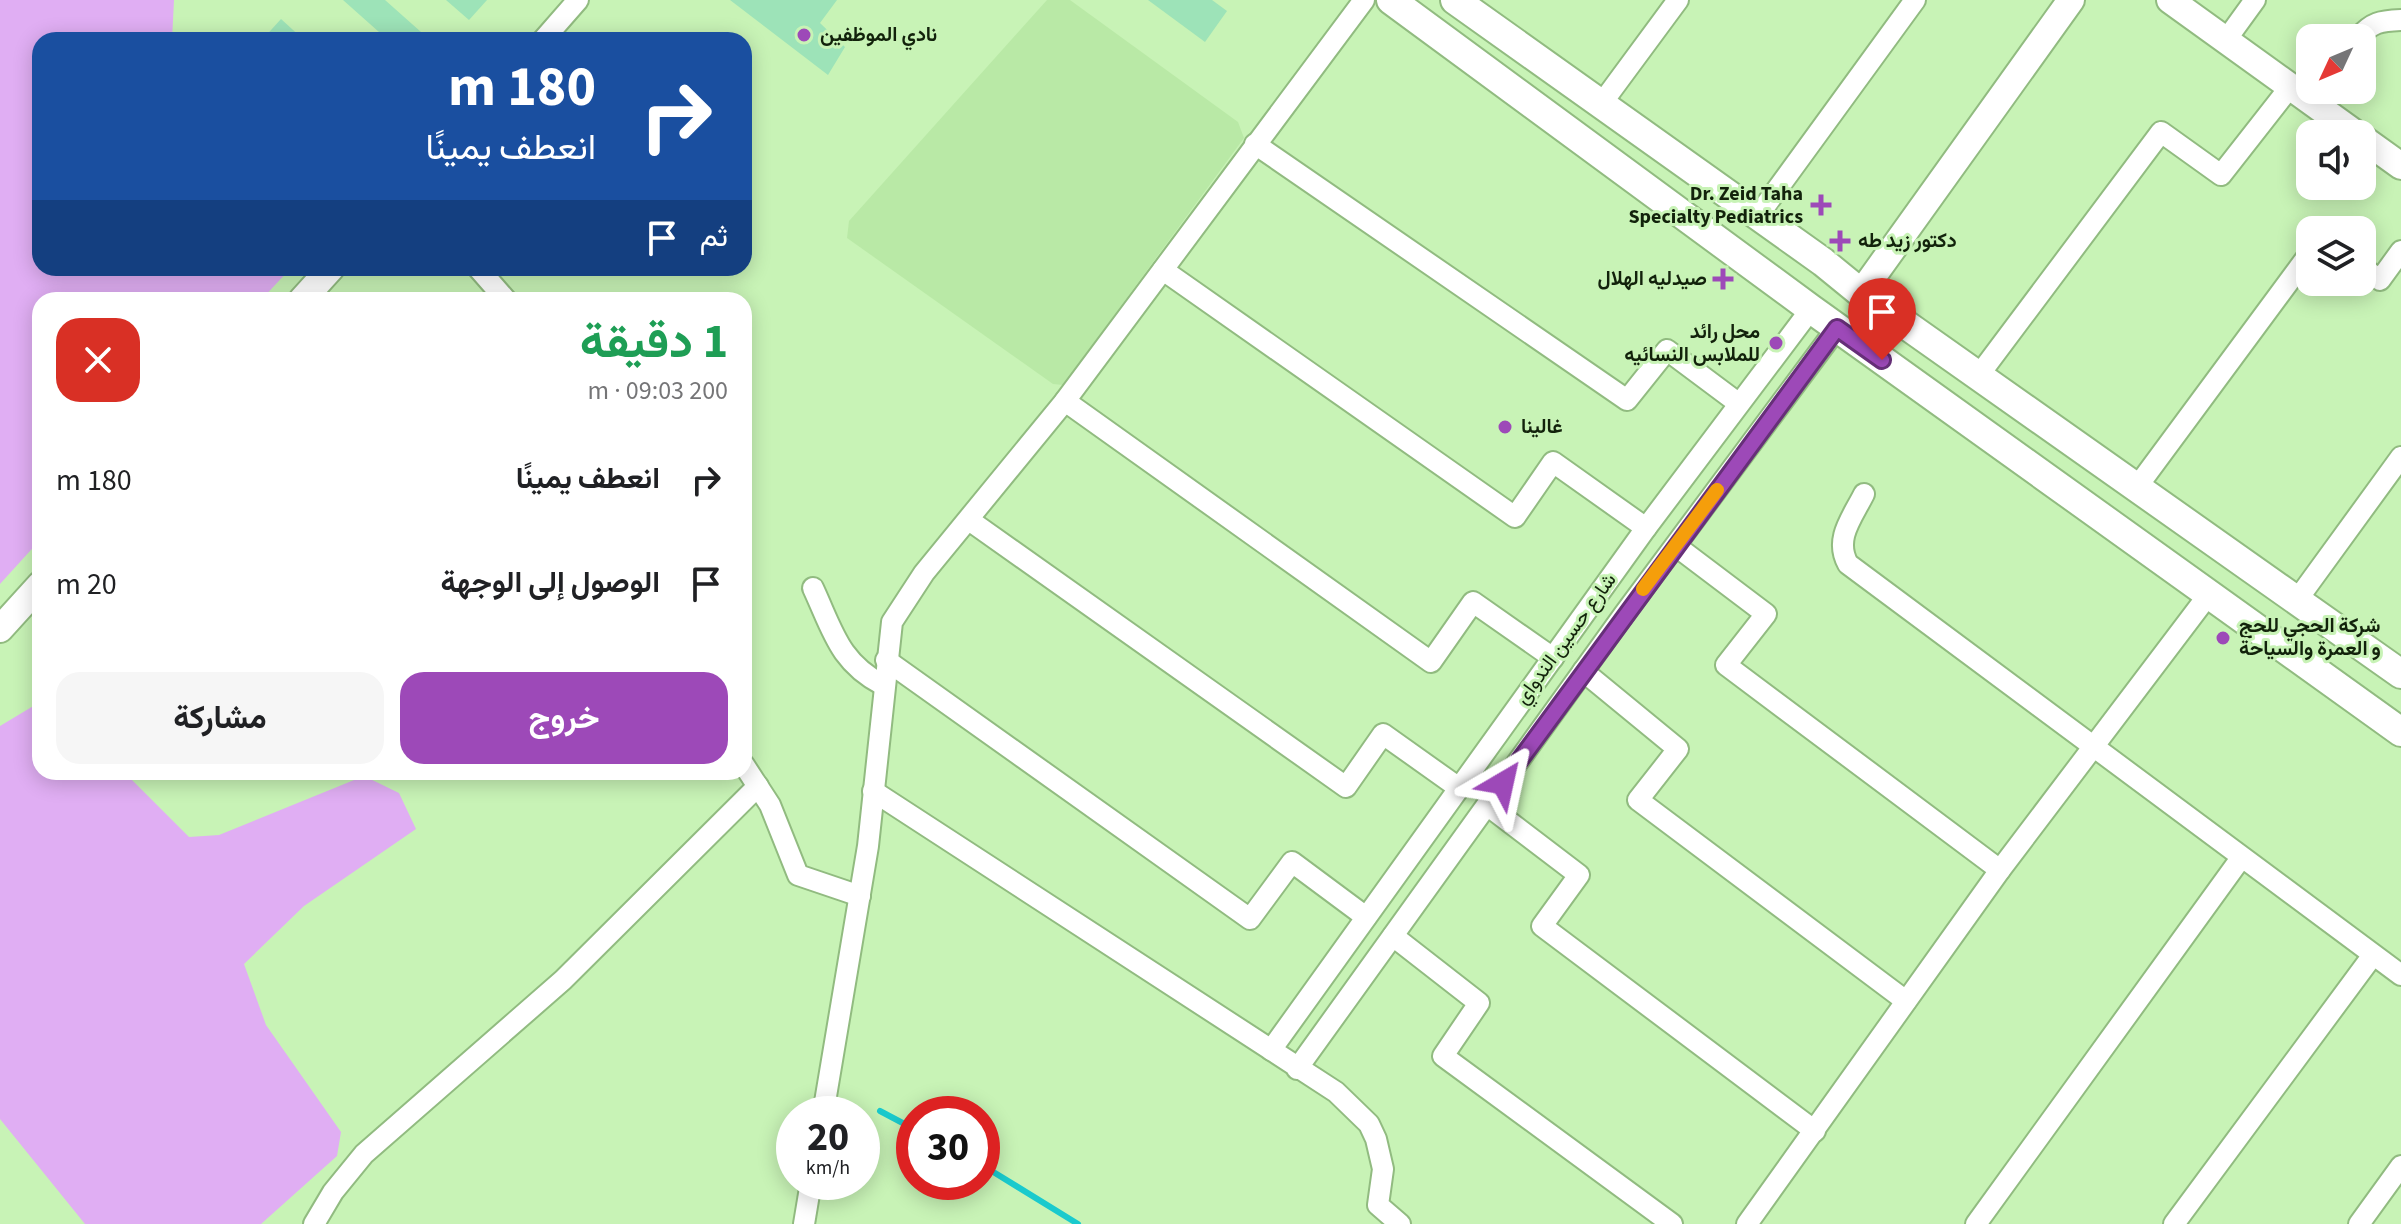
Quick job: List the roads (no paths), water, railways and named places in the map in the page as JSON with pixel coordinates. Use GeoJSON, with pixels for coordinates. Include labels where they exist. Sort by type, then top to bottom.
{"type":"FeatureCollection","features":[{"type":"Feature","properties":{"kind":"main road"},"geometry":{"type":"LineString","coordinates":[[1391,0],[1837,328],[2401,732]]}},
{"type":"Feature","properties":{"kind":"main road"},"geometry":{"type":"LineString","coordinates":[[1455,0],[1602,103],[1861,293],[2401,674]]}},
{"type":"Feature","properties":{"kind":"street"},"geometry":{"type":"LineString","coordinates":[[550,32],[578,0]]}},
{"type":"Feature","properties":{"kind":"street"},"geometry":{"type":"LineString","coordinates":[[826,1096],[860,896],[892,622],[924,573],[1065,401],[1364,0]]}},
{"type":"Feature","properties":{"kind":"street"},"geometry":{"type":"LineString","coordinates":[[1602,103],[1678,0]]}},
{"type":"Feature","properties":{"kind":"street"},"geometry":{"type":"LineString","coordinates":[[1757,217],[1915,0]]}},
{"type":"Feature","properties":{"kind":"street"},"geometry":{"type":"LineString","coordinates":[[1861,293],[2071,0]]}},
{"type":"Feature","properties":{"kind":"street"},"geometry":{"type":"LineString","coordinates":[[2170,0],[2296,87]]}},
{"type":"Feature","properties":{"kind":"street"},"geometry":{"type":"LineString","coordinates":[[2226,40],[2255,0]]}},
{"type":"Feature","properties":{"kind":"street"},"geometry":{"type":"LineString","coordinates":[[2374,24],[2378,21],[2401,20]]}},
{"type":"Feature","properties":{"kind":"street"},"geometry":{"type":"LineString","coordinates":[[1979,375],[2161,132],[2221,175],[2296,100]]}},
{"type":"Feature","properties":{"kind":"street"},"geometry":{"type":"LineString","coordinates":[[2319,104],[2339,120]]}},
{"type":"Feature","properties":{"kind":"street"},"geometry":{"type":"LineString","coordinates":[[1255,144],[1627,400],[1667,350],[1738,403]]}},
{"type":"Feature","properties":{"kind":"street"},"geometry":{"type":"LineString","coordinates":[[2376,148],[2401,166]]}},
{"type":"Feature","properties":{"kind":"street"},"geometry":{"type":"LineString","coordinates":[[2376,277],[2380,280],[2401,251]]}},
{"type":"Feature","properties":{"kind":"street"},"geometry":{"type":"LineString","coordinates":[[1163,270],[1515,517],[1553,462],[1646,528]]}},
{"type":"Feature","properties":{"kind":"street"},"geometry":{"type":"LineString","coordinates":[[2137,487],[2296,272]]}},
{"type":"Feature","properties":{"kind":"street"},"geometry":{"type":"LineString","coordinates":[[309,292],[324,276]]}},
{"type":"Feature","properties":{"kind":"street"},"geometry":{"type":"LineString","coordinates":[[485,276],[499,292]]}},
{"type":"Feature","properties":{"kind":"street","name":"شارع حسين الندواي"},"geometry":{"type":"LineString","coordinates":[[1271,1050],[1646,528],[1811,309]]}},
{"type":"Feature","properties":{"kind":"street","name":"شارع حسين الندواي"},"geometry":{"type":"LineString","coordinates":[[1297,1069],[1583,671],[1837,328]]}},
{"type":"Feature","properties":{"kind":"street"},"geometry":{"type":"LineString","coordinates":[[1065,401],[1431,662],[1473,602],[1553,658]]}},
{"type":"Feature","properties":{"kind":"street"},"geometry":{"type":"LineString","coordinates":[[2297,600],[2401,457]]}},
{"type":"Feature","properties":{"kind":"street"},"geometry":{"type":"LineString","coordinates":[[1864,494],[1841,538],[1841,552],[1848,564],[2401,975]]}},
{"type":"Feature","properties":{"kind":"street"},"geometry":{"type":"LineString","coordinates":[[969,520],[1346,787],[1383,734],[1459,788]]}},
{"type":"Feature","properties":{"kind":"street"},"geometry":{"type":"LineString","coordinates":[[1676,546],[1766,614],[1726,665],[2000,870]]}},
{"type":"Feature","properties":{"kind":"street"},"geometry":{"type":"LineString","coordinates":[[813,588],[843,653],[860,673],[883,685]]}},
{"type":"Feature","properties":{"kind":"street"},"geometry":{"type":"LineString","coordinates":[[0,629],[32,594]]}},
{"type":"Feature","properties":{"kind":"street"},"geometry":{"type":"LineString","coordinates":[[1747,1224],[2000,870],[2095,749],[2209,594]]}},
{"type":"Feature","properties":{"kind":"street"},"geometry":{"type":"LineString","coordinates":[[886,660],[1250,919],[1292,862],[1366,917]]}},
{"type":"Feature","properties":{"kind":"street"},"geometry":{"type":"LineString","coordinates":[[1583,671],[1678,749],[1638,800],[1906,1001]]}},
{"type":"Feature","properties":{"kind":"street"},"geometry":{"type":"LineString","coordinates":[[752,777],[788,842],[798,875],[860,896]]}},
{"type":"Feature","properties":{"kind":"street"},"geometry":{"type":"LineString","coordinates":[[314,1224],[333,1192],[364,1154],[563,980],[758,786]]}},
{"type":"Feature","properties":{"kind":"street"},"geometry":{"type":"LineString","coordinates":[[873,791],[1336,1092],[1369,1124],[1382,1155],[1378,1205],[1400,1224]]}},
{"type":"Feature","properties":{"kind":"street"},"geometry":{"type":"LineString","coordinates":[[1487,805],[1579,875],[1542,926],[1815,1131]]}},
{"type":"Feature","properties":{"kind":"street"},"geometry":{"type":"LineString","coordinates":[[1976,1224],[2241,858]]}},
{"type":"Feature","properties":{"kind":"street"},"geometry":{"type":"LineString","coordinates":[[1393,936],[1479,1003],[1443,1056],[1672,1224]]}},
{"type":"Feature","properties":{"kind":"street"},"geometry":{"type":"LineString","coordinates":[[2174,1224],[2373,955]]}},
{"type":"Feature","properties":{"kind":"street"},"geometry":{"type":"LineString","coordinates":[[2359,1224],[2401,1166]]}},
{"type":"Feature","properties":{"kind":"street"},"geometry":{"type":"LineString","coordinates":[[804,1224],[808,1200]]}},
{"type":"Feature","properties":{"kind":"waterway"},"geometry":{"type":"LineString","coordinates":[[880,1111],[896,1119]]}},
{"type":"Feature","properties":{"kind":"waterway"},"geometry":{"type":"LineString","coordinates":[[1000,1176],[1078,1224]]}},
{"type":"Feature","properties":{"kind":"place","name":"نادي الموظفين"},"geometry":{"type":"Point","coordinates":[804,35]}},
{"type":"Feature","properties":{"kind":"place","name":"Dr. Zeid Taha Specialty Pediatrics"},"geometry":{"type":"Point","coordinates":[1821,205]}},
{"type":"Feature","properties":{"kind":"place","name":"دكتور زيد طه"},"geometry":{"type":"Point","coordinates":[1840,241]}},
{"type":"Feature","properties":{"kind":"place","name":"صيدليه الهلال"},"geometry":{"type":"Point","coordinates":[1723,279]}},
{"type":"Feature","properties":{"kind":"place","name":"محل رائد للملابس النسائيه"},"geometry":{"type":"Point","coordinates":[1776,343]}},
{"type":"Feature","properties":{"kind":"place","name":"غالينا"},"geometry":{"type":"Point","coordinates":[1505,427]}},
{"type":"Feature","properties":{"kind":"place","name":"شركة الحجي للحج و العمرة والسياحة"},"geometry":{"type":"Point","coordinates":[2223,638]}}]}
